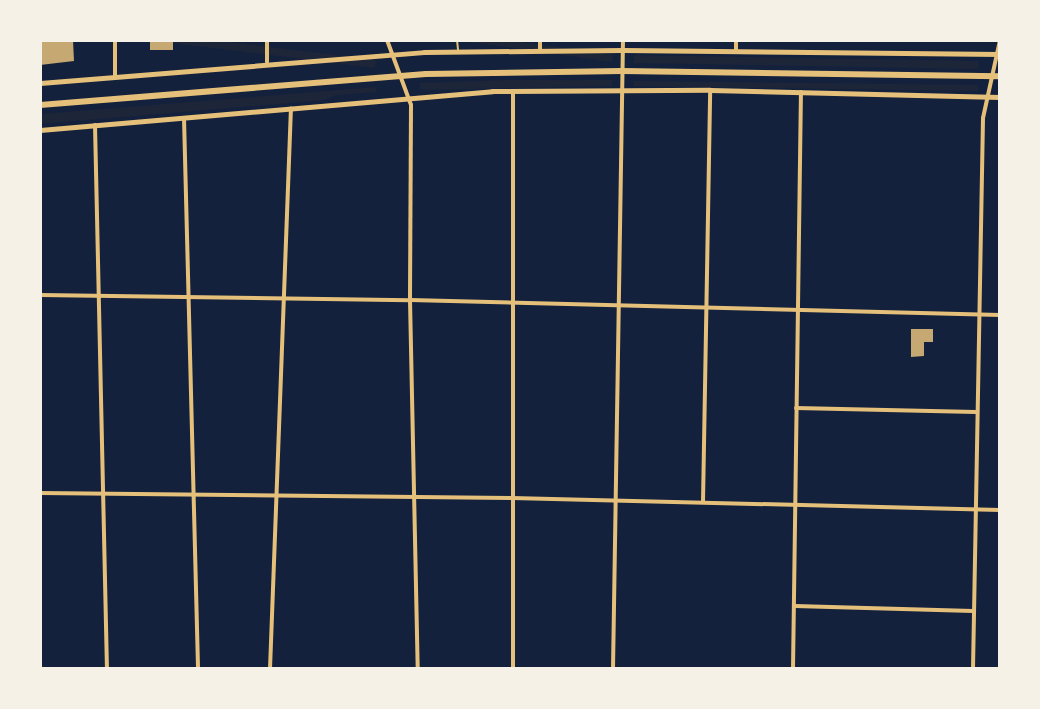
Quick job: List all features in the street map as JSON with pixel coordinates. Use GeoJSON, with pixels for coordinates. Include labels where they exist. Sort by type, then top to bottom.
{"type":"FeatureCollection","features":[{"type":"Feature","properties":{"kind":"main road"},"geometry":{"type":"LineString","coordinates":[[40,105],[399,76],[622,71],[1000,76]]}},
{"type":"Feature","properties":{"kind":"street"},"geometry":{"type":"LineString","coordinates":[[115,40],[115,76]]}},
{"type":"Feature","properties":{"kind":"street"},"geometry":{"type":"LineString","coordinates":[[267,40],[267,62]]}},
{"type":"Feature","properties":{"kind":"street"},"geometry":{"type":"LineString","coordinates":[[387,40],[389,53],[409,97],[418,669]]}},
{"type":"Feature","properties":{"kind":"street"},"geometry":{"type":"LineString","coordinates":[[540,40],[540,51]]}},
{"type":"Feature","properties":{"kind":"street"},"geometry":{"type":"LineString","coordinates":[[613,669],[623,40]]}},
{"type":"Feature","properties":{"kind":"street"},"geometry":{"type":"LineString","coordinates":[[736,40],[736,51]]}},
{"type":"Feature","properties":{"kind":"street"},"geometry":{"type":"LineString","coordinates":[[973,669],[985,96],[999,54],[1000,40]]}},
{"type":"Feature","properties":{"kind":"street"},"geometry":{"type":"LineString","coordinates":[[40,83],[389,53],[623,50],[999,54]]}},
{"type":"Feature","properties":{"kind":"street"},"geometry":{"type":"LineString","coordinates":[[703,502],[710,90]]}},
{"type":"Feature","properties":{"kind":"street"},"geometry":{"type":"LineString","coordinates":[[40,130],[409,97],[513,91],[710,90],[1000,97]]}},
{"type":"Feature","properties":{"kind":"street"},"geometry":{"type":"LineString","coordinates":[[513,91],[510,304],[513,669]]}},
{"type":"Feature","properties":{"kind":"street"},"geometry":{"type":"LineString","coordinates":[[793,669],[801,92]]}},
{"type":"Feature","properties":{"kind":"street"},"geometry":{"type":"LineString","coordinates":[[270,669],[291,108]]}},
{"type":"Feature","properties":{"kind":"street"},"geometry":{"type":"LineString","coordinates":[[184,118],[198,669]]}},
{"type":"Feature","properties":{"kind":"street"},"geometry":{"type":"LineString","coordinates":[[95,125],[107,669]]}},
{"type":"Feature","properties":{"kind":"street"},"geometry":{"type":"LineString","coordinates":[[40,295],[410,300],[798,313],[1000,315]]}},
{"type":"Feature","properties":{"kind":"street"},"geometry":{"type":"LineString","coordinates":[[796,408],[976,412]]}},
{"type":"Feature","properties":{"kind":"street"},"geometry":{"type":"LineString","coordinates":[[40,493],[512,498],[1000,510]]}},
{"type":"Feature","properties":{"kind":"street"},"geometry":{"type":"LineString","coordinates":[[794,606],[973,611]]}},
{"type":"Feature","properties":{"kind":"lane"},"geometry":{"type":"LineString","coordinates":[[457,40],[458,51]]}},
{"type":"Feature","properties":{"kind":"shaded area"},"geometry":{"type":"Polygon","coordinates":[[[147,40],[213,40],[376,60],[375,68],[147,40]]]}},
{"type":"Feature","properties":{"kind":"shaded area"},"geometry":{"type":"Polygon","coordinates":[[[456,40],[506,40],[613,55],[612,62],[456,40]]]}},
{"type":"Feature","properties":{"kind":"shaded area"},"geometry":{"type":"Polygon","coordinates":[[[634,55],[979,61],[979,69],[634,63],[634,55]]]}},
{"type":"Feature","properties":{"kind":"shaded area"},"geometry":{"type":"Polygon","coordinates":[[[612,80],[612,86],[421,90],[419,83],[612,80]]]}},
{"type":"Feature","properties":{"kind":"shaded area"},"geometry":{"type":"Polygon","coordinates":[[[633,81],[978,85],[978,91],[634,86],[633,81]]]}},
{"type":"Feature","properties":{"kind":"shaded area"},"geometry":{"type":"Polygon","coordinates":[[[377,87],[376,92],[336,95],[324,100],[40,124],[40,114],[377,87]]]}},
{"type":"Feature","properties":{"kind":"building"},"geometry":{"type":"Polygon","coordinates":[[[40,40],[73,40],[74,61],[40,65],[40,40]]]}},
{"type":"Feature","properties":{"kind":"building"},"geometry":{"type":"Polygon","coordinates":[[[150,40],[173,40],[173,50],[150,50],[150,40]]]}},
{"type":"Feature","properties":{"kind":"building"},"geometry":{"type":"Polygon","coordinates":[[[911,329],[933,329],[933,342],[924,342],[924,356],[911,357],[911,329]]]}}]}
